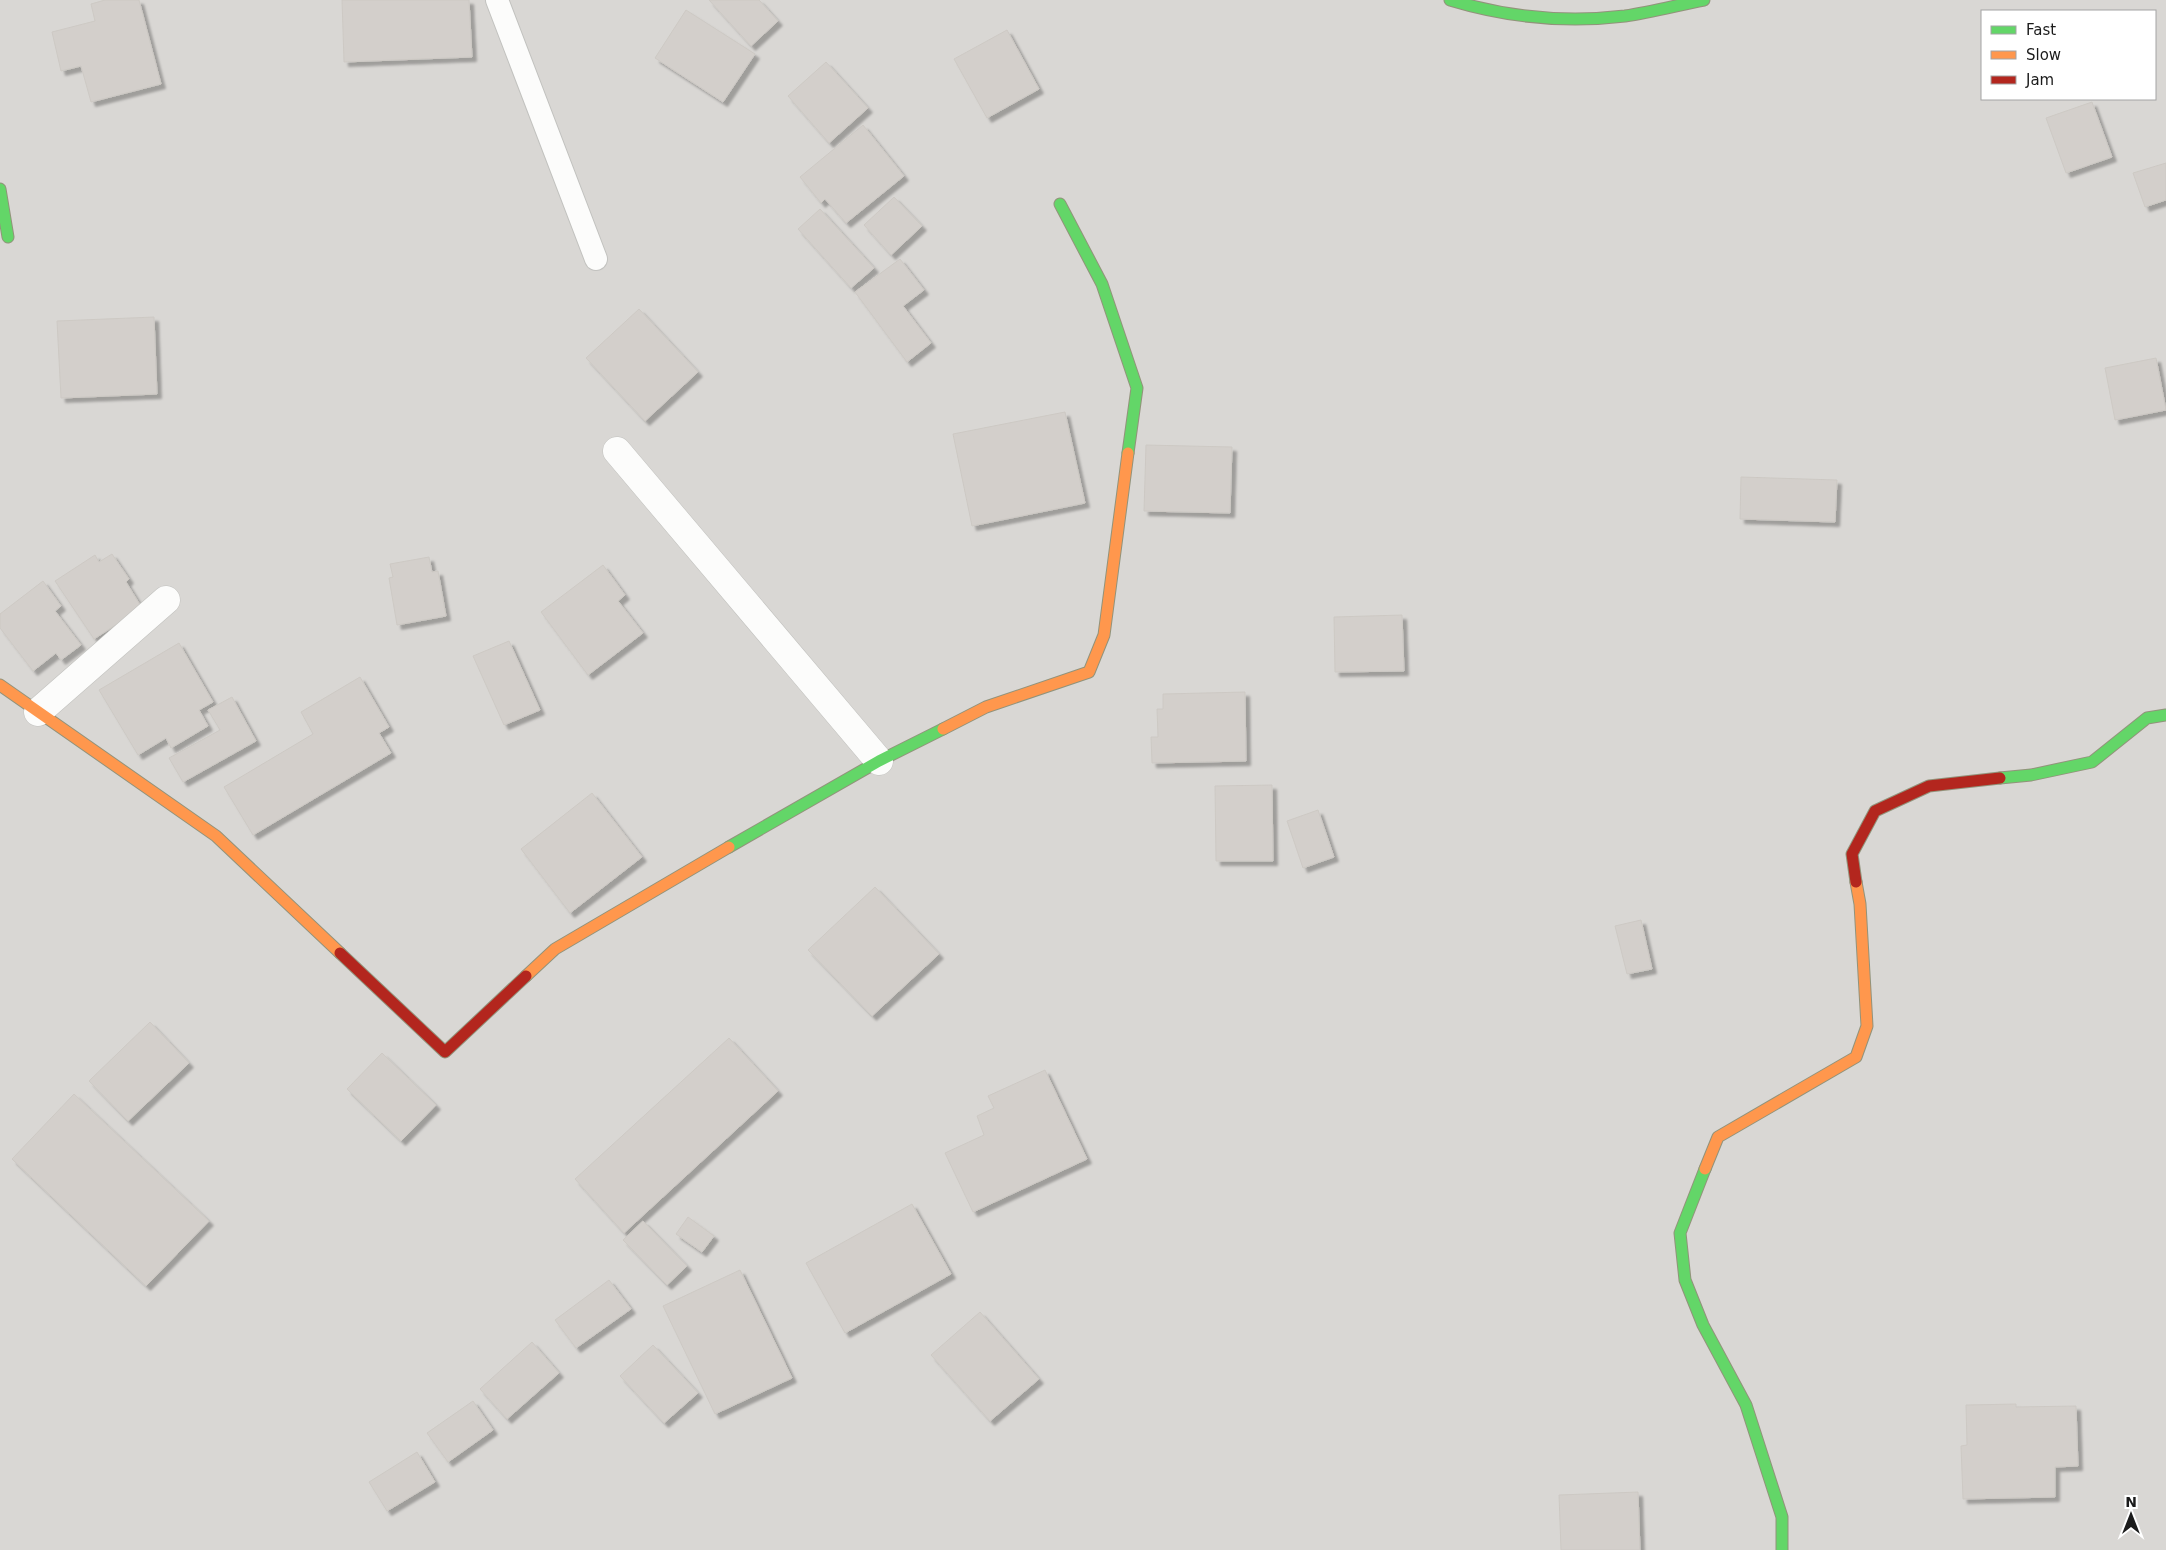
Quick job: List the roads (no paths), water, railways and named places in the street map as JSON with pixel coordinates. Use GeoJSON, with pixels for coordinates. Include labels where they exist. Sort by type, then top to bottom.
{"type":"FeatureCollection","features":[{"type":"Feature","properties":{"kind":"street"},"geometry":{"type":"LineString","coordinates":[[1450,0],[1474,8],[1538,17],[1615,17],[1704,0]]}},
{"type":"Feature","properties":{"kind":"street"},"geometry":{"type":"LineString","coordinates":[[0,189],[8,237]]}},
{"type":"Feature","properties":{"kind":"street"},"geometry":{"type":"LineString","coordinates":[[0,685],[216,836],[445,1052],[555,949],[879,760],[986,707],[1088,672],[1104,635],[1137,388],[1102,284],[1060,204]]}},
{"type":"Feature","properties":{"kind":"street"},"geometry":{"type":"LineString","coordinates":[[617,451],[879,760]]}},
{"type":"Feature","properties":{"kind":"street"},"geometry":{"type":"LineString","coordinates":[[38,712],[166,600]]}},
{"type":"Feature","properties":{"kind":"street"},"geometry":{"type":"LineString","coordinates":[[1782,1550],[1782,1517],[1746,1405],[1703,1325],[1685,1280],[1680,1233],[1718,1137],[1856,1057],[1867,1026],[1860,904],[1852,854],[1875,811],[1929,786],[2031,775],[2092,762],[2147,718],[2166,715]]}},
{"type":"Feature","properties":{"kind":"lane"},"geometry":{"type":"LineString","coordinates":[[497,0],[596,259]]}}]}
